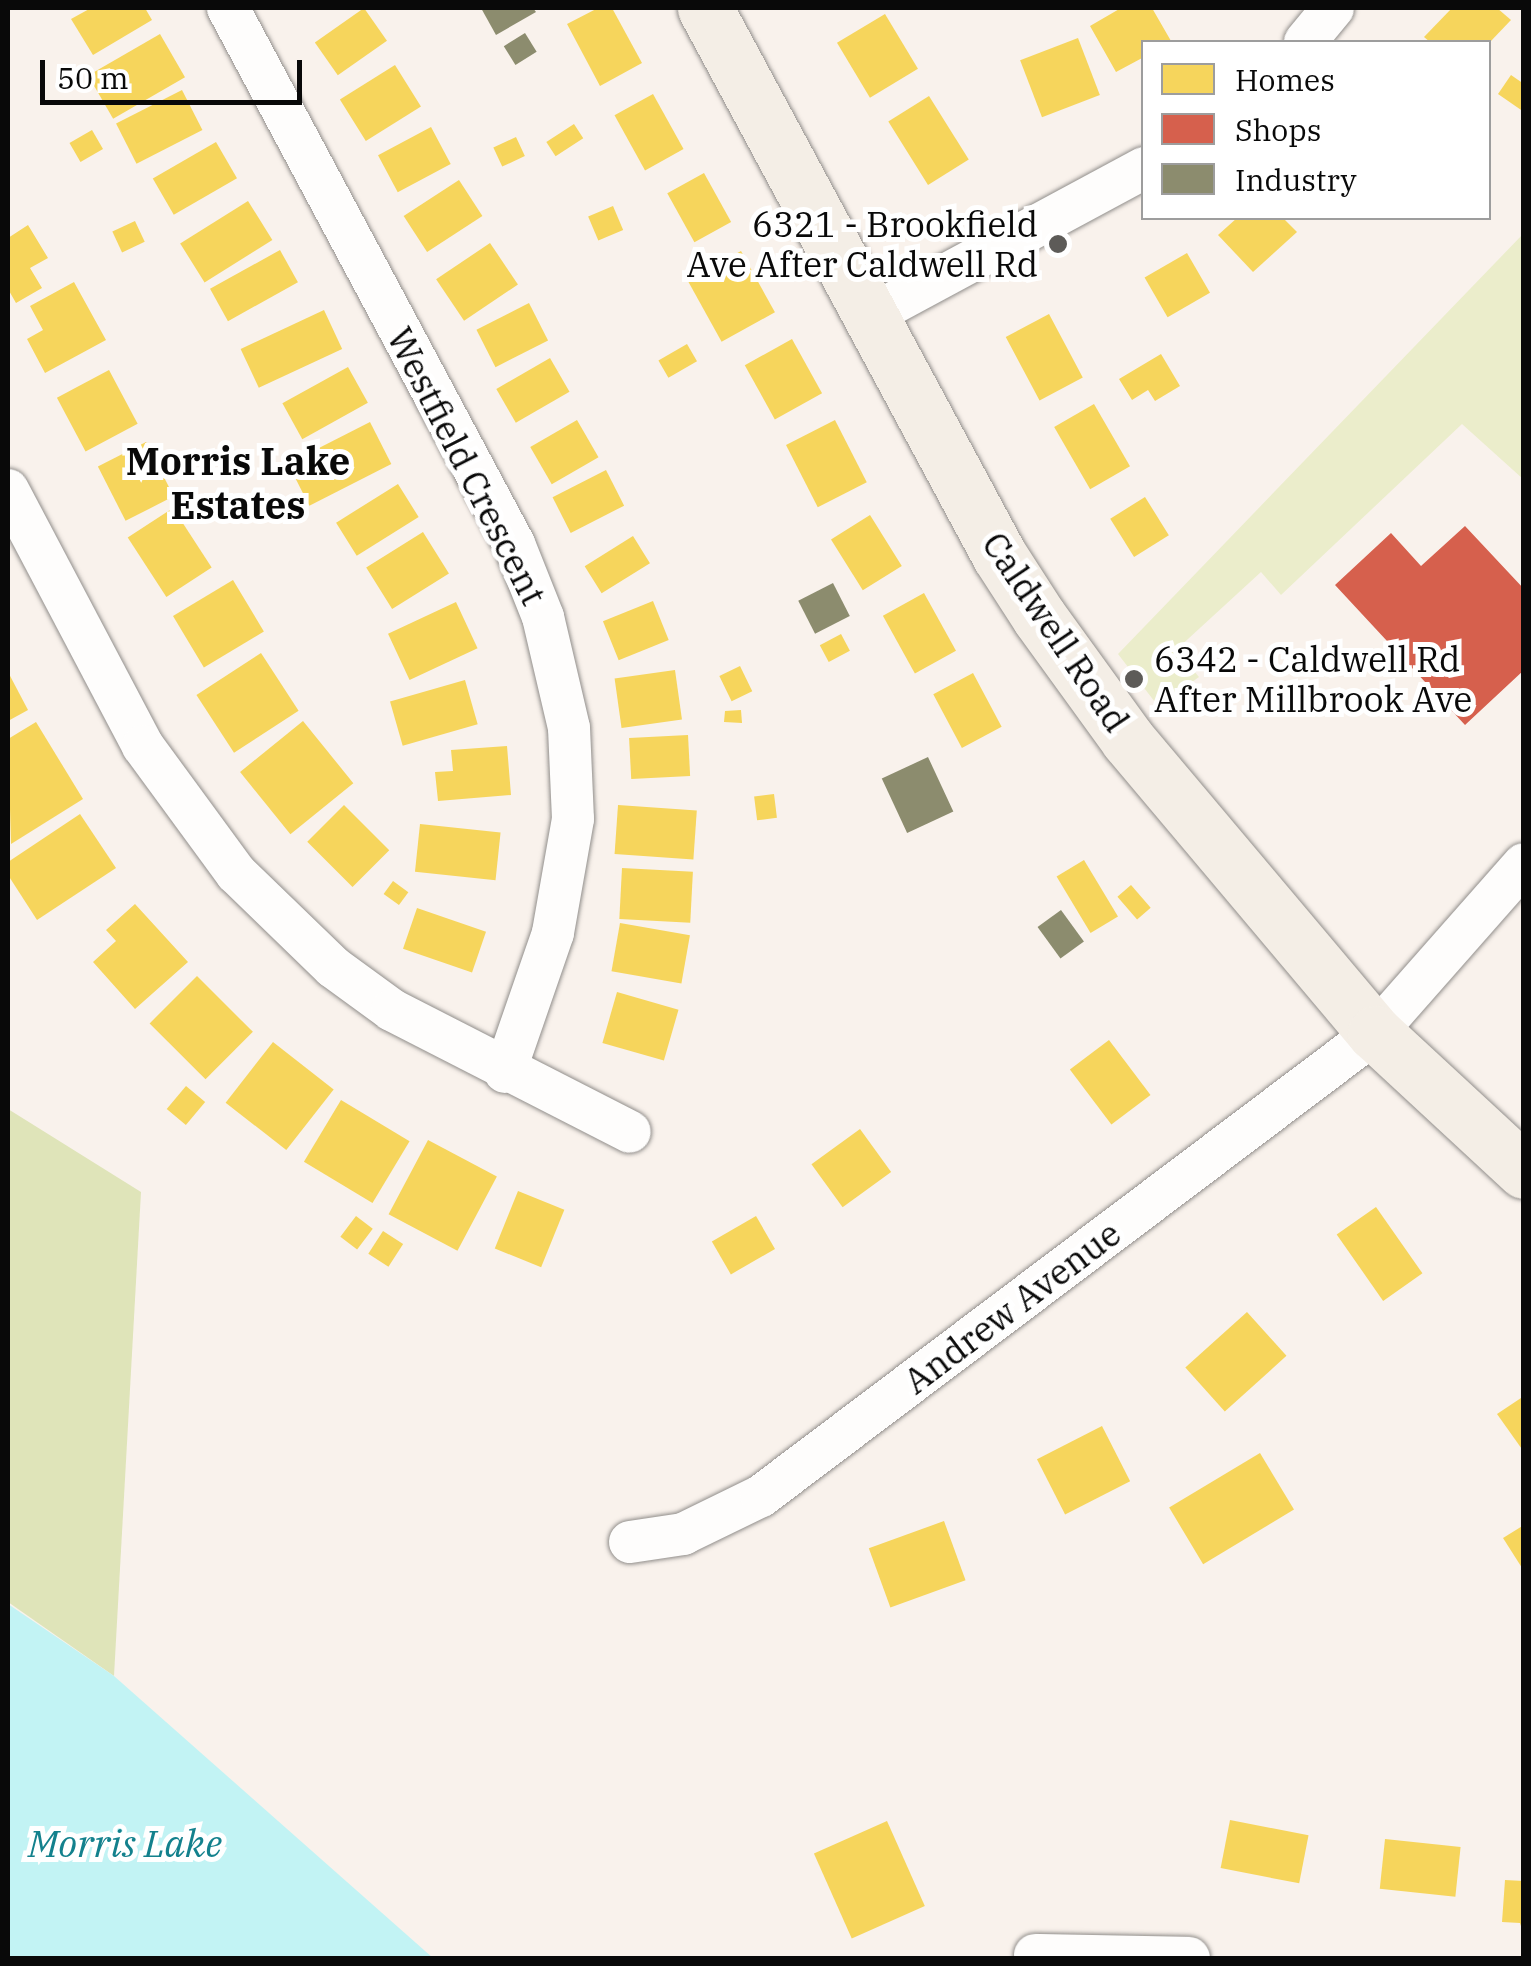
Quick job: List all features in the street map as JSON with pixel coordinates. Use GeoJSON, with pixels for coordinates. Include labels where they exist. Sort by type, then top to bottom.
{"type":"FeatureCollection","features":[{"type":"Feature","properties":{"kind":"street","name":"Westfield Crescent"},"geometry":{"type":"LineString","coordinates":[[228,8],[514,544],[543,618],[569,728],[572,819],[553,933],[506,1072]]}},
{"type":"Feature","properties":{"kind":"street","name":"Caldwell Road"},"geometry":{"type":"LineString","coordinates":[[705,8],[999,555],[1039,618],[1128,740],[1376,1033],[1524,1171]]}},
{"type":"Feature","properties":{"kind":"street"},"geometry":{"type":"LineString","coordinates":[[872,314],[1141,170]]}},
{"type":"Feature","properties":{"kind":"street"},"geometry":{"type":"LineString","coordinates":[[8,490],[143,746],[236,873],[333,967],[392,1010],[506,1072],[630,1132]]}},
{"type":"Feature","properties":{"kind":"street","name":"Andrew Avenue"},"geometry":{"type":"LineString","coordinates":[[630,1542],[682,1534],[761,1496],[1376,1033],[1524,864]]}},
{"type":"Feature","properties":{"kind":"street"},"geometry":{"type":"LineString","coordinates":[[1035,1955],[1189,1958]]}},
{"type":"Feature","properties":{"kind":"green space"},"geometry":{"type":"Polygon","coordinates":[[[1523,234],[1523,479],[1462,424],[1281,595],[1261,572],[1176,650],[1199,677],[1158,706],[1118,654],[1523,234]]]}},
{"type":"Feature","properties":{"kind":"green space"},"geometry":{"type":"Polygon","coordinates":[[[8,1109],[141,1192],[114,1676],[8,1602],[8,1109]]]}},
{"type":"Feature","properties":{"kind":"water","name":"Morris Lake"},"geometry":{"type":"Polygon","coordinates":[[[8,1604],[114,1676],[433,1958],[8,1958],[8,1604]]]}},
{"type":"Feature","properties":{"kind":"building: Homes"},"geometry":{"type":"Polygon","coordinates":[[[91,8],[145,8],[152,20],[93,55],[71,19],[91,8]]]}},
{"type":"Feature","properties":{"kind":"building: Homes"},"geometry":{"type":"Polygon","coordinates":[[[364,8],[387,41],[338,75],[315,42],[364,8]]]}},
{"type":"Feature","properties":{"kind":"building: Homes"},"geometry":{"type":"Polygon","coordinates":[[[598,8],[612,8],[642,63],[600,86],[567,24],[598,8]]]}},
{"type":"Feature","properties":{"kind":"building: Homes"},"geometry":{"type":"Polygon","coordinates":[[[1121,8],[1152,8],[1170,40],[1141,40],[1141,59],[1116,72],[1090,26],[1121,8]]]}},
{"type":"Feature","properties":{"kind":"building: Homes"},"geometry":{"type":"Polygon","coordinates":[[[1452,8],[1497,8],[1511,20],[1491,41],[1424,37],[1452,8]]]}},
{"type":"Feature","properties":{"kind":"building: Homes"},"geometry":{"type":"Polygon","coordinates":[[[885,14],[918,69],[870,98],[837,43],[885,14]]]}},
{"type":"Feature","properties":{"kind":"building: Homes"},"geometry":{"type":"Polygon","coordinates":[[[160,34],[185,77],[113,119],[88,76],[160,34]]]}},
{"type":"Feature","properties":{"kind":"building: Homes"},"geometry":{"type":"Polygon","coordinates":[[[1078,38],[1100,95],[1042,117],[1020,60],[1078,38]]]}},
{"type":"Feature","properties":{"kind":"building: Homes"},"geometry":{"type":"Polygon","coordinates":[[[395,65],[421,107],[366,141],[340,99],[395,65]]]}},
{"type":"Feature","properties":{"kind":"building: Homes"},"geometry":{"type":"Polygon","coordinates":[[[1511,75],[1524,84],[1524,112],[1498,94],[1511,75]]]}},
{"type":"Feature","properties":{"kind":"building: Homes"},"geometry":{"type":"Polygon","coordinates":[[[182,90],[202,130],[136,164],[116,124],[182,90]]]}},
{"type":"Feature","properties":{"kind":"building: Homes"},"geometry":{"type":"Polygon","coordinates":[[[653,94],[684,149],[645,170],[615,115],[653,94]]]}},
{"type":"Feature","properties":{"kind":"building: Homes"},"geometry":{"type":"Polygon","coordinates":[[[929,96],[969,160],[928,185],[888,121],[929,96]]]}},
{"type":"Feature","properties":{"kind":"building: Homes"},"geometry":{"type":"Polygon","coordinates":[[[574,124],[583,138],[556,156],[546,142],[574,124]]]}},
{"type":"Feature","properties":{"kind":"building: Homes"},"geometry":{"type":"Polygon","coordinates":[[[431,127],[451,164],[398,192],[378,155],[431,127]]]}},
{"type":"Feature","properties":{"kind":"building: Homes"},"geometry":{"type":"Polygon","coordinates":[[[92,130],[103,149],[80,162],[69,143],[92,130]]]}},
{"type":"Feature","properties":{"kind":"building: Homes"},"geometry":{"type":"Polygon","coordinates":[[[516,137],[525,156],[502,167],[493,148],[516,137]]]}},
{"type":"Feature","properties":{"kind":"building: Homes"},"geometry":{"type":"Polygon","coordinates":[[[216,142],[237,178],[174,215],[153,178],[216,142]]]}},
{"type":"Feature","properties":{"kind":"building: Homes"},"geometry":{"type":"Polygon","coordinates":[[[704,173],[731,222],[694,242],[667,193],[704,173]]]}},
{"type":"Feature","properties":{"kind":"building: Homes"},"geometry":{"type":"Polygon","coordinates":[[[459,180],[482,216],[427,252],[404,216],[459,180]]]}},
{"type":"Feature","properties":{"kind":"building: Homes"},"geometry":{"type":"Polygon","coordinates":[[[248,201],[272,240],[205,282],[180,243],[248,201]]]}},
{"type":"Feature","properties":{"kind":"building: Homes"},"geometry":{"type":"Polygon","coordinates":[[[613,206],[623,230],[598,240],[588,217],[613,206]]]}},
{"type":"Feature","properties":{"kind":"building: Homes"},"geometry":{"type":"Polygon","coordinates":[[[1235,220],[1285,220],[1297,232],[1253,272],[1218,235],[1235,220]]]}},
{"type":"Feature","properties":{"kind":"building: Homes"},"geometry":{"type":"Polygon","coordinates":[[[135,221],[145,242],[122,252],[112,232],[135,221]]]}},
{"type":"Feature","properties":{"kind":"building: Homes"},"geometry":{"type":"Polygon","coordinates":[[[28,225],[48,258],[30,268],[42,288],[16,303],[8,289],[8,238],[28,225]]]}},
{"type":"Feature","properties":{"kind":"building: Homes"},"geometry":{"type":"Polygon","coordinates":[[[490,243],[518,284],[464,321],[436,279],[490,243]]]}},
{"type":"Feature","properties":{"kind":"building: Homes"},"geometry":{"type":"Polygon","coordinates":[[[280,250],[298,282],[228,321],[210,289],[280,250]]]}},
{"type":"Feature","properties":{"kind":"building: Homes"},"geometry":{"type":"Polygon","coordinates":[[[741,251],[775,312],[722,342],[688,281],[741,251]]]}},
{"type":"Feature","properties":{"kind":"building: Homes"},"geometry":{"type":"Polygon","coordinates":[[[1187,253],[1210,293],[1168,317],[1145,278],[1187,253]]]}},
{"type":"Feature","properties":{"kind":"building: Homes"},"geometry":{"type":"Polygon","coordinates":[[[74,282],[106,340],[45,373],[27,339],[43,330],[30,306],[74,282]]]}},
{"type":"Feature","properties":{"kind":"building: Homes"},"geometry":{"type":"Polygon","coordinates":[[[529,303],[548,340],[495,367],[476,330],[529,303]]]}},
{"type":"Feature","properties":{"kind":"building: Homes"},"geometry":{"type":"Polygon","coordinates":[[[324,310],[342,349],[259,388],[241,349],[324,310]]]}},
{"type":"Feature","properties":{"kind":"building: Homes"},"geometry":{"type":"Polygon","coordinates":[[[1049,314],[1083,378],[1040,401],[1006,337],[1049,314]]]}},
{"type":"Feature","properties":{"kind":"building: Homes"},"geometry":{"type":"Polygon","coordinates":[[[792,339],[822,393],[775,419],[745,365],[792,339]]]}},
{"type":"Feature","properties":{"kind":"building: Homes"},"geometry":{"type":"Polygon","coordinates":[[[687,344],[697,361],[668,378],[658,360],[687,344]]]}},
{"type":"Feature","properties":{"kind":"building: Homes"},"geometry":{"type":"Polygon","coordinates":[[[1161,354],[1180,386],[1155,401],[1148,390],[1132,400],[1119,379],[1161,354]]]}},
{"type":"Feature","properties":{"kind":"building: Homes"},"geometry":{"type":"Polygon","coordinates":[[[550,358],[570,392],[516,423],[496,389],[550,358]]]}},
{"type":"Feature","properties":{"kind":"building: Homes"},"geometry":{"type":"Polygon","coordinates":[[[348,367],[368,403],[302,439],[282,403],[348,367]]]}},
{"type":"Feature","properties":{"kind":"building: Homes"},"geometry":{"type":"Polygon","coordinates":[[[109,370],[138,424],[86,452],[57,398],[109,370]]]}},
{"type":"Feature","properties":{"kind":"building: Homes"},"geometry":{"type":"Polygon","coordinates":[[[1094,404],[1130,466],[1090,489],[1054,427],[1094,404]]]}},
{"type":"Feature","properties":{"kind":"building: Homes"},"geometry":{"type":"Polygon","coordinates":[[[577,420],[598,457],[552,484],[530,447],[577,420]]]}},
{"type":"Feature","properties":{"kind":"building: Homes"},"geometry":{"type":"Polygon","coordinates":[[[835,420],[867,482],[818,507],[786,445],[835,420]]]}},
{"type":"Feature","properties":{"kind":"building: Homes"},"geometry":{"type":"Polygon","coordinates":[[[370,422],[391,464],[309,506],[288,464],[370,422]]]}},
{"type":"Feature","properties":{"kind":"building: Homes"},"geometry":{"type":"Polygon","coordinates":[[[146,442],[174,496],[126,521],[98,467],[146,442]]]}},
{"type":"Feature","properties":{"kind":"building: Homes"},"geometry":{"type":"Polygon","coordinates":[[[606,470],[624,506],[571,533],[553,497],[606,470]]]}},
{"type":"Feature","properties":{"kind":"building: Homes"},"geometry":{"type":"Polygon","coordinates":[[[398,484],[419,517],[357,556],[336,523],[398,484]]]}},
{"type":"Feature","properties":{"kind":"building: Homes"},"geometry":{"type":"Polygon","coordinates":[[[1145,497],[1169,535],[1134,557],[1110,519],[1145,497]]]}},
{"type":"Feature","properties":{"kind":"building: Homes"},"geometry":{"type":"Polygon","coordinates":[[[173,508],[212,568],[166,597],[128,537],[173,508]]]}},
{"type":"Feature","properties":{"kind":"building: Homes"},"geometry":{"type":"Polygon","coordinates":[[[870,515],[902,566],[863,590],[831,539],[870,515]]]}},
{"type":"Feature","properties":{"kind":"building: Homes"},"geometry":{"type":"Polygon","coordinates":[[[423,532],[449,574],[392,609],[366,568],[423,532]]]}},
{"type":"Feature","properties":{"kind":"building: Homes"},"geometry":{"type":"Polygon","coordinates":[[[633,536],[650,563],[602,593],[585,566],[633,536]]]}},
{"type":"Feature","properties":{"kind":"building: Homes"},"geometry":{"type":"Polygon","coordinates":[[[233,580],[264,631],[204,667],[173,616],[233,580]]]}},
{"type":"Feature","properties":{"kind":"building: Homes"},"geometry":{"type":"Polygon","coordinates":[[[924,593],[956,651],[915,674],[883,616],[924,593]]]}},
{"type":"Feature","properties":{"kind":"building: Homes"},"geometry":{"type":"Polygon","coordinates":[[[653,601],[669,640],[619,660],[603,621],[653,601]]]}},
{"type":"Feature","properties":{"kind":"building: Homes"},"geometry":{"type":"Polygon","coordinates":[[[456,602],[478,648],[410,680],[388,634],[456,602]]]}},
{"type":"Feature","properties":{"kind":"building: Homes"},"geometry":{"type":"Polygon","coordinates":[[[841,634],[850,651],[829,662],[820,645],[841,634]]]}},
{"type":"Feature","properties":{"kind":"building: Homes"},"geometry":{"type":"Polygon","coordinates":[[[261,653],[299,711],[234,753],[196,695],[261,653]]]}},
{"type":"Feature","properties":{"kind":"building: Homes"},"geometry":{"type":"Polygon","coordinates":[[[740,666],[752,691],[732,701],[719,676],[740,666]]]}},
{"type":"Feature","properties":{"kind":"building: Homes"},"geometry":{"type":"Polygon","coordinates":[[[675,670],[682,720],[622,728],[615,678],[675,670]]]}},
{"type":"Feature","properties":{"kind":"building: Homes"},"geometry":{"type":"Polygon","coordinates":[[[8,672],[28,710],[8,721],[8,672]]]}},
{"type":"Feature","properties":{"kind":"building: Homes"},"geometry":{"type":"Polygon","coordinates":[[[973,673],[1002,727],[962,748],[933,694],[973,673]]]}},
{"type":"Feature","properties":{"kind":"building: Homes"},"geometry":{"type":"Polygon","coordinates":[[[465,680],[478,724],[403,746],[390,701],[465,680]]]}},
{"type":"Feature","properties":{"kind":"building: Homes"},"geometry":{"type":"Polygon","coordinates":[[[741,710],[742,723],[724,722],[725,711],[741,710]]]}},
{"type":"Feature","properties":{"kind":"building: Homes"},"geometry":{"type":"Polygon","coordinates":[[[303,721],[353,783],[290,834],[240,772],[303,721]]]}},
{"type":"Feature","properties":{"kind":"building: Homes"},"geometry":{"type":"Polygon","coordinates":[[[36,722],[83,799],[11,844],[8,739],[36,722]]]}},
{"type":"Feature","properties":{"kind":"building: Homes"},"geometry":{"type":"Polygon","coordinates":[[[688,735],[690,776],[631,779],[629,738],[688,735]]]}},
{"type":"Feature","properties":{"kind":"building: Homes"},"geometry":{"type":"Polygon","coordinates":[[[507,746],[511,795],[438,801],[435,772],[453,771],[451,750],[507,746]]]}},
{"type":"Feature","properties":{"kind":"building: Homes"},"geometry":{"type":"Polygon","coordinates":[[[774,794],[777,818],[757,820],[754,796],[774,794]]]}},
{"type":"Feature","properties":{"kind":"building: Homes"},"geometry":{"type":"Polygon","coordinates":[[[344,805],[389,850],[352,887],[307,842],[344,805]]]}},
{"type":"Feature","properties":{"kind":"building: Homes"},"geometry":{"type":"Polygon","coordinates":[[[618,805],[697,811],[693,859],[615,854],[618,805]]]}},
{"type":"Feature","properties":{"kind":"building: Homes"},"geometry":{"type":"Polygon","coordinates":[[[80,814],[116,868],[37,920],[8,875],[8,862],[80,814]]]}},
{"type":"Feature","properties":{"kind":"building: Homes"},"geometry":{"type":"Polygon","coordinates":[[[420,824],[501,832],[496,880],[415,872],[420,824]]]}},
{"type":"Feature","properties":{"kind":"building: Homes"},"geometry":{"type":"Polygon","coordinates":[[[1084,860],[1118,917],[1091,933],[1057,876],[1084,860]]]}},
{"type":"Feature","properties":{"kind":"building: Homes"},"geometry":{"type":"Polygon","coordinates":[[[622,868],[693,872],[690,923],[619,919],[622,868]]]}},
{"type":"Feature","properties":{"kind":"building: Homes"},"geometry":{"type":"Polygon","coordinates":[[[393,881],[408,892],[399,905],[384,894],[393,881]]]}},
{"type":"Feature","properties":{"kind":"building: Homes"},"geometry":{"type":"Polygon","coordinates":[[[1131,885],[1151,908],[1137,919],[1117,897],[1131,885]]]}},
{"type":"Feature","properties":{"kind":"building: Homes"},"geometry":{"type":"Polygon","coordinates":[[[135,904],[188,962],[135,1009],[93,962],[116,941],[106,930],[135,904]]]}},
{"type":"Feature","properties":{"kind":"building: Homes"},"geometry":{"type":"Polygon","coordinates":[[[417,908],[486,932],[472,972],[403,949],[417,908]]]}},
{"type":"Feature","properties":{"kind":"building: Homes"},"geometry":{"type":"Polygon","coordinates":[[[620,923],[690,935],[681,984],[611,971],[620,923]]]}},
{"type":"Feature","properties":{"kind":"building: Homes"},"geometry":{"type":"Polygon","coordinates":[[[197,976],[253,1032],[205,1079],[150,1023],[197,976]]]}},
{"type":"Feature","properties":{"kind":"building: Homes"},"geometry":{"type":"Polygon","coordinates":[[[617,992],[679,1010],[664,1061],[602,1043],[617,992]]]}},
{"type":"Feature","properties":{"kind":"building: Homes"},"geometry":{"type":"Polygon","coordinates":[[[1109,1040],[1151,1095],[1111,1125],[1070,1069],[1109,1040]]]}},
{"type":"Feature","properties":{"kind":"building: Homes"},"geometry":{"type":"Polygon","coordinates":[[[273,1042],[334,1089],[286,1150],[226,1103],[273,1042]]]}},
{"type":"Feature","properties":{"kind":"building: Homes"},"geometry":{"type":"Polygon","coordinates":[[[186,1086],[205,1102],[186,1125],[167,1109],[186,1086]]]}},
{"type":"Feature","properties":{"kind":"building: Homes"},"geometry":{"type":"Polygon","coordinates":[[[341,1100],[410,1141],[372,1203],[304,1162],[341,1100]]]}},
{"type":"Feature","properties":{"kind":"building: Homes"},"geometry":{"type":"Polygon","coordinates":[[[860,1129],[891,1172],[843,1207],[811,1164],[860,1129]]]}},
{"type":"Feature","properties":{"kind":"building: Homes"},"geometry":{"type":"Polygon","coordinates":[[[428,1140],[497,1177],[457,1251],[389,1214],[428,1140]]]}},
{"type":"Feature","properties":{"kind":"building: Homes"},"geometry":{"type":"Polygon","coordinates":[[[518,1191],[564,1210],[541,1267],[495,1248],[518,1191]]]}},
{"type":"Feature","properties":{"kind":"building: Homes"},"geometry":{"type":"Polygon","coordinates":[[[1376,1207],[1422,1273],[1383,1301],[1337,1235],[1376,1207]]]}},
{"type":"Feature","properties":{"kind":"building: Homes"},"geometry":{"type":"Polygon","coordinates":[[[356,1216],[373,1229],[357,1249],[340,1237],[356,1216]]]}},
{"type":"Feature","properties":{"kind":"building: Homes"},"geometry":{"type":"Polygon","coordinates":[[[756,1216],[775,1249],[731,1274],[712,1242],[756,1216]]]}},
{"type":"Feature","properties":{"kind":"building: Homes"},"geometry":{"type":"Polygon","coordinates":[[[383,1231],[403,1244],[388,1267],[368,1254],[383,1231]]]}},
{"type":"Feature","properties":{"kind":"building: Homes"},"geometry":{"type":"Polygon","coordinates":[[[1247,1312],[1286,1356],[1225,1411],[1185,1368],[1247,1312]]]}},
{"type":"Feature","properties":{"kind":"building: Homes"},"geometry":{"type":"Polygon","coordinates":[[[1524,1396],[1524,1452],[1497,1414],[1524,1396]]]}},
{"type":"Feature","properties":{"kind":"building: Homes"},"geometry":{"type":"Polygon","coordinates":[[[1102,1426],[1130,1481],[1065,1514],[1037,1459],[1102,1426]]]}},
{"type":"Feature","properties":{"kind":"building: Homes"},"geometry":{"type":"Polygon","coordinates":[[[1260,1453],[1294,1510],[1203,1564],[1169,1508],[1260,1453]]]}},
{"type":"Feature","properties":{"kind":"building: Homes"},"geometry":{"type":"Polygon","coordinates":[[[944,1521],[966,1580],[890,1608],[869,1548],[944,1521]]]}},
{"type":"Feature","properties":{"kind":"building: Homes"},"geometry":{"type":"Polygon","coordinates":[[[1524,1525],[1524,1571],[1503,1538],[1524,1525]]]}},
{"type":"Feature","properties":{"kind":"building: Homes"},"geometry":{"type":"Polygon","coordinates":[[[1230,1820],[1309,1835],[1299,1883],[1221,1868],[1230,1820]]]}},
{"type":"Feature","properties":{"kind":"building: Homes"},"geometry":{"type":"Polygon","coordinates":[[[887,1821],[925,1906],[852,1938],[814,1854],[887,1821]]]}},
{"type":"Feature","properties":{"kind":"building: Homes"},"geometry":{"type":"Polygon","coordinates":[[[1385,1839],[1461,1847],[1455,1897],[1380,1889],[1385,1839]]]}},
{"type":"Feature","properties":{"kind":"building: Homes"},"geometry":{"type":"Polygon","coordinates":[[[1505,1880],[1524,1881],[1524,1936],[1520,1923],[1502,1922],[1505,1880]]]}},
{"type":"Feature","properties":{"kind":"building: Shops"},"geometry":{"type":"Polygon","coordinates":[[[1465,526],[1524,589],[1524,670],[1465,725],[1335,585],[1391,533],[1421,566],[1465,526]]]}},
{"type":"Feature","properties":{"kind":"building: Industry"},"geometry":{"type":"Polygon","coordinates":[[[481,8],[533,8],[536,12],[496,35],[481,8]]]}},
{"type":"Feature","properties":{"kind":"building: Industry"},"geometry":{"type":"Polygon","coordinates":[[[525,33],[537,52],[515,65],[504,46],[525,33]]]}},
{"type":"Feature","properties":{"kind":"building: Industry"},"geometry":{"type":"Polygon","coordinates":[[[833,583],[850,616],[815,634],[798,601],[833,583]]]}},
{"type":"Feature","properties":{"kind":"building: Industry"},"geometry":{"type":"Polygon","coordinates":[[[928,757],[953,811],[907,833],[882,779],[928,757]]]}},
{"type":"Feature","properties":{"kind":"building: Industry"},"geometry":{"type":"Polygon","coordinates":[[[1061,910],[1084,942],[1060,959],[1038,927],[1061,910]]]}},
{"type":"Feature","properties":{"kind":"place","name":"6321 - Brookfield Ave After Caldwell Rd"},"geometry":{"type":"Point","coordinates":[1058,244]}},
{"type":"Feature","properties":{"kind":"place","name":"6342 - Caldwell Rd After Millbrook Ave"},"geometry":{"type":"Point","coordinates":[1134,679]}},
{"type":"Feature","properties":{"kind":"district","name":"Morris Lake Estates"},"geometry":{"type":"Point","coordinates":[238,483]}}]}
